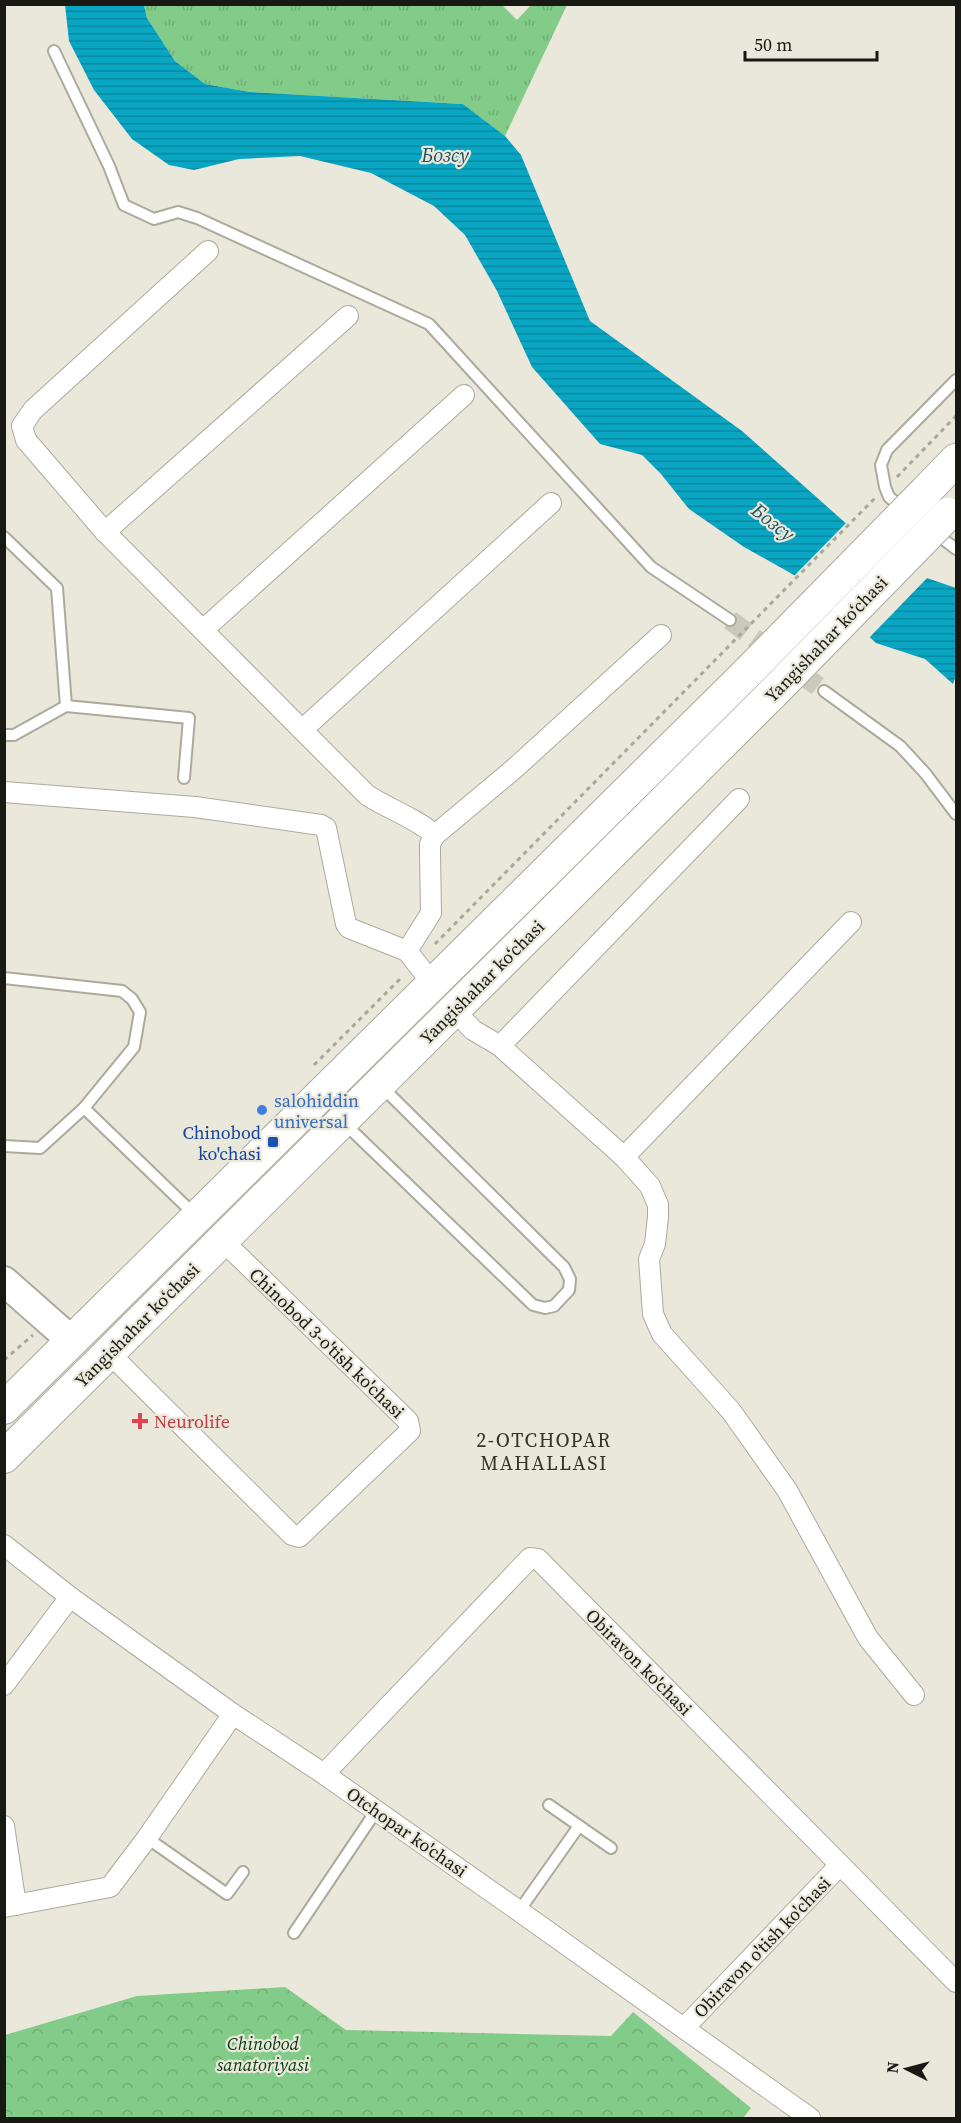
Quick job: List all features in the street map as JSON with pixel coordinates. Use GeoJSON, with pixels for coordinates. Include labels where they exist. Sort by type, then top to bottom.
{"type":"FeatureCollection","features":[{"type":"Feature","properties":{"kind":"main road","name":"Yangishahar ko‘chasi"},"geometry":{"type":"LineString","coordinates":[[4,1457],[772,694],[933,510],[957,460]]}},
{"type":"Feature","properties":{"kind":"main road","name":"Yangishahar ko‘chasi"},"geometry":{"type":"LineString","coordinates":[[6,1405],[63,1332],[139,1275],[261,1154],[418,966],[933,510]]}},
{"type":"Feature","properties":{"kind":"main road"},"geometry":{"type":"LineString","coordinates":[[261,1154],[285,1178]]}},
{"type":"Feature","properties":{"kind":"main road"},"geometry":{"type":"LineString","coordinates":[[139,1275],[164,1299]]}},
{"type":"Feature","properties":{"kind":"street"},"geometry":{"type":"LineString","coordinates":[[208,251],[33,410],[22,426],[26,440],[105,532],[367,795],[388,809],[412,817],[435,835]]}},
{"type":"Feature","properties":{"kind":"street"},"geometry":{"type":"LineString","coordinates":[[105,532],[348,316]]}},
{"type":"Feature","properties":{"kind":"street"},"geometry":{"type":"LineString","coordinates":[[203,630],[464,395]]}},
{"type":"Feature","properties":{"kind":"street"},"geometry":{"type":"LineString","coordinates":[[302,730],[551,503]]}},
{"type":"Feature","properties":{"kind":"street"},"geometry":{"type":"LineString","coordinates":[[4,792],[195,807],[321,825],[326,828],[346,924],[349,928],[418,966],[431,913],[430,844],[435,835],[515,768],[661,635]]}},
{"type":"Feature","properties":{"kind":"street"},"geometry":{"type":"LineString","coordinates":[[500,1046],[739,799]]}},
{"type":"Feature","properties":{"kind":"street"},"geometry":{"type":"LineString","coordinates":[[624,1157],[851,922]]}},
{"type":"Feature","properties":{"kind":"street"},"geometry":{"type":"LineString","coordinates":[[454,1010],[473,1030],[500,1046],[624,1157],[650,1186],[658,1205],[655,1244],[649,1259],[653,1314],[656,1324],[662,1334],[731,1411],[787,1490],[868,1638],[914,1695]]}},
{"type":"Feature","properties":{"kind":"street","name":"Chinobod 3-o'tish ko'chasi"},"geometry":{"type":"LineString","coordinates":[[109,1353],[292,1535],[299,1537],[410,1431],[408,1421],[222,1240]]}},
{"type":"Feature","properties":{"kind":"street"},"geometry":{"type":"LineString","coordinates":[[4,1281],[63,1332]]}},
{"type":"Feature","properties":{"kind":"street","name":"Otchopar ko'chasi"},"geometry":{"type":"LineString","coordinates":[[4,1545],[70,1597],[233,1714],[324,1774],[810,2118]]}},
{"type":"Feature","properties":{"kind":"street","name":"Obiravon ko'chasi"},"geometry":{"type":"LineString","coordinates":[[324,1774],[530,1558],[538,1559],[957,1982]]}},
{"type":"Feature","properties":{"kind":"street"},"geometry":{"type":"LineString","coordinates":[[4,1685],[70,1597]]}},
{"type":"Feature","properties":{"kind":"street"},"geometry":{"type":"LineString","coordinates":[[4,1826],[10,1906],[110,1887],[233,1714]]}},
{"type":"Feature","properties":{"kind":"street","name":"Obiravon o'tish ko'chasi"},"geometry":{"type":"LineString","coordinates":[[684,2028],[840,1865]]}},
{"type":"Feature","properties":{"kind":"lane"},"geometry":{"type":"LineString","coordinates":[[54,51],[109,166],[124,205],[154,219],[178,212],[197,218],[429,324],[651,567],[730,620]]}},
{"type":"Feature","properties":{"kind":"lane"},"geometry":{"type":"LineString","coordinates":[[957,380],[887,450],[881,465],[889,497],[933,510],[957,549]]}},
{"type":"Feature","properties":{"kind":"lane"},"geometry":{"type":"LineString","coordinates":[[4,537],[57,588],[66,706]]}},
{"type":"Feature","properties":{"kind":"lane"},"geometry":{"type":"LineString","coordinates":[[824,690],[900,746],[925,773],[957,814]]}},
{"type":"Feature","properties":{"kind":"lane"},"geometry":{"type":"LineString","coordinates":[[4,735],[14,735],[66,706],[189,718],[184,778]]}},
{"type":"Feature","properties":{"kind":"lane"},"geometry":{"type":"LineString","coordinates":[[4,978],[122,992],[132,999],[140,1012],[134,1047],[84,1108],[40,1148],[4,1146]]}},
{"type":"Feature","properties":{"kind":"lane"},"geometry":{"type":"LineString","coordinates":[[342,1121],[533,1305],[545,1308],[554,1306],[569,1290],[570,1280],[564,1267],[379,1084]]}},
{"type":"Feature","properties":{"kind":"lane"},"geometry":{"type":"LineString","coordinates":[[84,1108],[197,1217]]}},
{"type":"Feature","properties":{"kind":"lane"},"geometry":{"type":"LineString","coordinates":[[549,1805],[611,1848]]}},
{"type":"Feature","properties":{"kind":"lane"},"geometry":{"type":"LineString","coordinates":[[294,1934],[376,1811]]}},
{"type":"Feature","properties":{"kind":"lane"},"geometry":{"type":"LineString","coordinates":[[519,1911],[579,1826]]}},
{"type":"Feature","properties":{"kind":"lane"},"geometry":{"type":"LineString","coordinates":[[147,1838],[227,1894],[243,1872]]}},
{"type":"Feature","properties":{"kind":"path"},"geometry":{"type":"LineString","coordinates":[[890,483],[957,416]]}},
{"type":"Feature","properties":{"kind":"path"},"geometry":{"type":"LineString","coordinates":[[312,1066],[418,966],[882,492]]}},
{"type":"Feature","properties":{"kind":"path"},"geometry":{"type":"LineString","coordinates":[[4,1360],[37,1331],[63,1332]]}},
{"type":"Feature","properties":{"kind":"green space"},"geometry":{"type":"Polygon","coordinates":[[[501,4],[517,20],[531,5],[567,5],[505,136],[463,104],[250,92],[205,84],[175,61],[147,18],[144,5],[501,4]]]}},
{"type":"Feature","properties":{"kind":"green space","name":"Chinobod sanatoriyasi"},"geometry":{"type":"Polygon","coordinates":[[[285,1987],[346,2030],[611,2036],[633,2012],[751,2108],[743,2118],[5,2118],[5,2035],[137,1996],[285,1987]]]}},
{"type":"Feature","properties":{"kind":"water","name":"Бозсу"},"geometry":{"type":"Polygon","coordinates":[[[65,5],[144,5],[147,18],[175,61],[205,84],[250,92],[463,104],[505,136],[521,155],[590,321],[742,431],[895,567],[956,588],[956,675],[953,684],[925,659],[876,643],[817,588],[744,547],[689,509],[661,474],[642,455],[600,444],[532,367],[497,291],[465,235],[434,206],[371,173],[300,156],[239,159],[194,170],[169,165],[132,139],[94,90],[69,41],[65,5]]]}},
{"type":"Feature","properties":{"kind":"pier"},"geometry":{"type":"Polygon","coordinates":[[[848,521],[897,565],[929,576],[868,639],[815,591],[792,578],[848,521]]]}},
{"type":"Feature","properties":{"kind":"tunnel"},"geometry":{"type":"LineString","coordinates":[[730,620],[824,691]]}},
{"type":"Feature","properties":{"kind":"place","name":"salohiddin universal"},"geometry":{"type":"Point","coordinates":[262,1110]}},
{"type":"Feature","properties":{"kind":"place","name":"Chinobod ko'chasi"},"geometry":{"type":"Point","coordinates":[273,1142]}},
{"type":"Feature","properties":{"kind":"place","name":"Neurolife"},"geometry":{"type":"Point","coordinates":[140,1421]}},
{"type":"Feature","properties":{"kind":"district","name":"2-OTCHOPAR MAHALLASI"},"geometry":{"type":"Point","coordinates":[544,1452]}}]}
